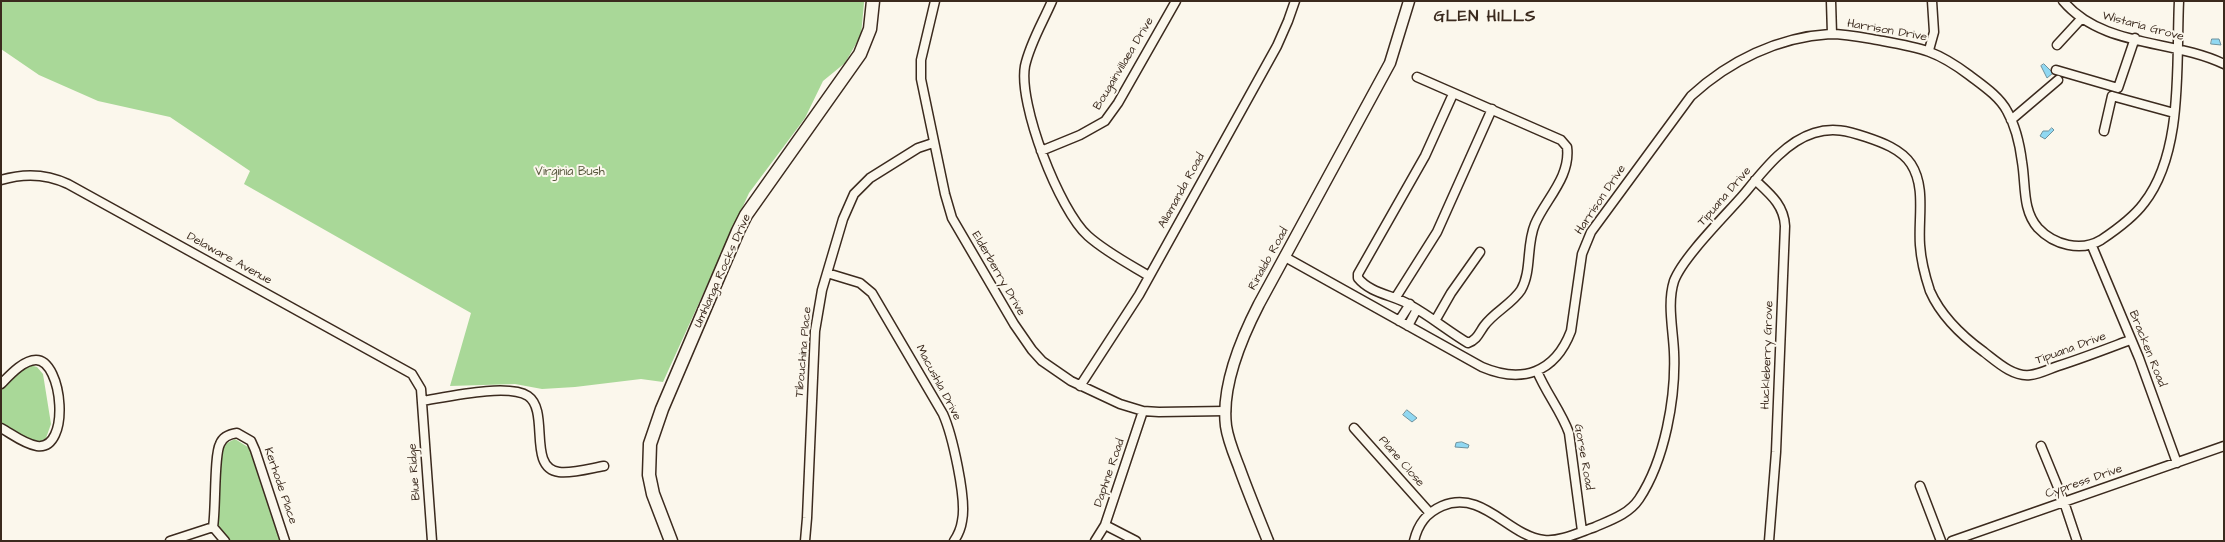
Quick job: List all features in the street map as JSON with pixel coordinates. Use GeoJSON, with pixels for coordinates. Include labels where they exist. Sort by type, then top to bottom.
{"type":"FeatureCollection","features":[{"type":"Feature","properties":{"kind":"main road","name":"Umhlanga Rocks Drive"},"geometry":{"type":"LineString","coordinates":[[671,541],[652,494],[649,475],[650,444],[660,416],[746,215],[860,54],[870,29],[873,1]]}},
{"type":"Feature","properties":{"kind":"street","name":"Elderberry Drive"},"geometry":{"type":"LineString","coordinates":[[935,1],[920,69],[933,143],[945,194],[952,218],[1023,340],[1042,361],[1080,386],[1120,404],[1143,411],[1226,411]]}},
{"type":"Feature","properties":{"kind":"street"},"geometry":{"type":"LineString","coordinates":[[1052,1],[1028,54],[1024,78],[1036,137],[1041,151],[1076,223],[1095,242],[1149,276]]}},
{"type":"Feature","properties":{"kind":"street","name":"Bougainvillaea Drive"},"geometry":{"type":"LineString","coordinates":[[1041,151],[1080,135],[1105,121],[1118,102],[1176,1]]}},
{"type":"Feature","properties":{"kind":"street","name":"Allamanda Road"},"geometry":{"type":"LineString","coordinates":[[1080,386],[1149,276],[1277,46],[1295,1]]}},
{"type":"Feature","properties":{"kind":"street","name":"Rinaldo Road"},"geometry":{"type":"LineString","coordinates":[[1268,541],[1229,438],[1226,411],[1241,340],[1390,63],[1409,1]]}},
{"type":"Feature","properties":{"kind":"street"},"geometry":{"type":"LineString","coordinates":[[1831,1],[1832,34]]}},
{"type":"Feature","properties":{"kind":"street"},"geometry":{"type":"LineString","coordinates":[[1929,50],[1934,32],[1932,1]]}},
{"type":"Feature","properties":{"kind":"street","name":"Wistaria Grove"},"geometry":{"type":"LineString","coordinates":[[2063,1],[2081,19],[2099,29],[2177,49],[2224,64]]}},
{"type":"Feature","properties":{"kind":"street"},"geometry":{"type":"LineString","coordinates":[[2092,246],[2131,217],[2152,192],[2161,174],[2169,152],[2174,113],[2179,1]]}},
{"type":"Feature","properties":{"kind":"street"},"geometry":{"type":"LineString","coordinates":[[2057,44],[2081,19]]}},
{"type":"Feature","properties":{"kind":"street","name":"Harrison Drive"},"geometry":{"type":"LineString","coordinates":[[1285,257],[1408,326],[1499,374],[1512,376],[1537,370],[1558,354],[1569,337],[1582,254],[1590,232],[1692,96],[1710,79],[1765,49],[1784,41],[1832,34],[1854,35],[1929,50],[1950,61],[1995,96],[2002,103],[2011,120],[2022,162],[2027,210],[2031,219],[2044,234],[2054,240],[2076,247],[2092,246]]}},
{"type":"Feature","properties":{"kind":"street"},"geometry":{"type":"LineString","coordinates":[[2056,70],[2118,88],[2135,38]]}},
{"type":"Feature","properties":{"kind":"street"},"geometry":{"type":"LineString","coordinates":[[1417,77],[1453,94],[1492,109],[1565,143],[1567,151],[1563,172],[1534,226],[1525,280],[1518,293],[1489,321],[1478,337],[1468,343],[1410,304],[1396,297],[1380,293],[1358,278],[1359,268],[1382,234],[1425,156],[1453,94]]}},
{"type":"Feature","properties":{"kind":"street"},"geometry":{"type":"LineString","coordinates":[[2011,120],[2058,80]]}},
{"type":"Feature","properties":{"kind":"street"},"geometry":{"type":"LineString","coordinates":[[2104,131],[2112,96],[2174,113]]}},
{"type":"Feature","properties":{"kind":"street"},"geometry":{"type":"LineString","coordinates":[[1396,297],[1437,232],[1492,109]]}},
{"type":"Feature","properties":{"kind":"street","name":"Tipuana Drive"},"geometry":{"type":"LineString","coordinates":[[1429,512],[1456,501],[1467,502],[1535,538],[1546,540],[1582,531],[1616,518],[1628,511],[1639,500],[1658,460],[1668,424],[1674,378],[1671,312],[1672,293],[1674,281],[1681,267],[1755,180],[1781,153],[1796,141],[1812,133],[1828,129],[1846,130],[1876,140],[1895,149],[1912,165],[1919,185],[1920,246],[1930,291],[1948,320],[1976,346],[2010,371],[2031,376],[2130,340]]}},
{"type":"Feature","properties":{"kind":"street","name":"Tibouchina Place"},"geometry":{"type":"LineString","coordinates":[[805,541],[808,518],[815,331],[827,273],[842,218],[854,194],[870,178],[918,148],[933,143]]}},
{"type":"Feature","properties":{"kind":"street","name":"Delaware Avenue"},"geometry":{"type":"LineString","coordinates":[[1,180],[32,175],[48,177],[59,180],[87,193],[412,374],[421,389],[422,401]]}},
{"type":"Feature","properties":{"kind":"street","name":"Huckleberry Grove"},"geometry":{"type":"LineString","coordinates":[[1755,180],[1776,201],[1785,216],[1776,452],[1769,541]]}},
{"type":"Feature","properties":{"kind":"street","name":"Bracken Road"},"geometry":{"type":"LineString","coordinates":[[2092,246],[2130,340],[2139,358],[2177,463]]}},
{"type":"Feature","properties":{"kind":"street"},"geometry":{"type":"LineString","coordinates":[[1435,321],[1451,293],[1480,252]]}},
{"type":"Feature","properties":{"kind":"street","name":"Macushla Drive"},"geometry":{"type":"LineString","coordinates":[[827,273],[860,283],[872,293],[943,414],[951,434],[963,505],[963,520],[954,541]]}},
{"type":"Feature","properties":{"kind":"street"},"geometry":{"type":"LineString","coordinates":[[1399,321],[1410,304]]}},
{"type":"Feature","properties":{"kind":"street"},"geometry":{"type":"LineString","coordinates":[[1408,326],[1417,309]]}},
{"type":"Feature","properties":{"kind":"street"},"geometry":{"type":"LineString","coordinates":[[1,384],[21,366],[35,360],[40,361],[45,364],[53,376],[58,390],[59,408],[56,434],[48,444],[37,446],[26,442],[1,428]]}},
{"type":"Feature","properties":{"kind":"street","name":"Gorse Road"},"geometry":{"type":"LineString","coordinates":[[1537,370],[1543,385],[1565,421],[1569,434],[1582,531]]}},
{"type":"Feature","properties":{"kind":"street"},"geometry":{"type":"LineString","coordinates":[[422,401],[501,390],[521,393],[528,396],[537,408],[542,457],[546,465],[551,470],[560,473],[604,466]]}},
{"type":"Feature","properties":{"kind":"street","name":"Blue Ridge"},"geometry":{"type":"LineString","coordinates":[[422,401],[432,541]]}},
{"type":"Feature","properties":{"kind":"street","name":"Daphne Road"},"geometry":{"type":"LineString","coordinates":[[1095,541],[1105,525],[1143,411]]}},
{"type":"Feature","properties":{"kind":"street","name":"Plane Close"},"geometry":{"type":"LineString","coordinates":[[1354,428],[1429,512]]}},
{"type":"Feature","properties":{"kind":"street","name":"Kerhode Place"},"geometry":{"type":"LineString","coordinates":[[213,527],[216,510],[218,449],[225,437],[237,433],[251,441],[285,541]]}},
{"type":"Feature","properties":{"kind":"street"},"geometry":{"type":"LineString","coordinates":[[2042,446],[2064,502],[2076,541]]}},
{"type":"Feature","properties":{"kind":"street","name":"Cypress Drive"},"geometry":{"type":"LineString","coordinates":[[1952,541],[2224,446]]}},
{"type":"Feature","properties":{"kind":"street"},"geometry":{"type":"LineString","coordinates":[[1920,486],[1941,541]]}},
{"type":"Feature","properties":{"kind":"street"},"geometry":{"type":"LineString","coordinates":[[1414,541],[1417,529],[1429,512]]}},
{"type":"Feature","properties":{"kind":"street"},"geometry":{"type":"LineString","coordinates":[[1105,525],[1136,541]]}},
{"type":"Feature","properties":{"kind":"street"},"geometry":{"type":"LineString","coordinates":[[170,541],[213,527],[225,541]]}},
{"type":"Feature","properties":{"kind":"green space","name":"Virginia Bush"},"geometry":{"type":"Polygon","coordinates":[[[1,1],[864,1],[864,3],[861,35],[845,63],[823,81],[805,118],[749,193],[663,382],[641,379],[575,387],[542,389],[515,384],[450,386],[471,313],[244,184],[250,171],[170,117],[98,101],[39,75],[1,49],[1,1]]]}},
{"type":"Feature","properties":{"kind":"green space"},"geometry":{"type":"Polygon","coordinates":[[[30,365],[37,367],[43,374],[51,424],[46,438],[35,445],[1,428],[1,386],[19,370],[30,365]]]}},
{"type":"Feature","properties":{"kind":"green space"},"geometry":{"type":"Polygon","coordinates":[[[235,439],[251,449],[280,541],[229,541],[217,526],[220,453],[227,443],[235,439]]]}},
{"type":"Feature","properties":{"kind":"water"},"geometry":{"type":"Polygon","coordinates":[[[2212,39],[2219,39],[2221,45],[2211,44],[2212,39]]]}},
{"type":"Feature","properties":{"kind":"water"},"geometry":{"type":"Polygon","coordinates":[[[2044,64],[2053,73],[2047,78],[2041,66],[2044,64]]]}},
{"type":"Feature","properties":{"kind":"water"},"geometry":{"type":"Polygon","coordinates":[[[2052,128],[2054,130],[2045,139],[2040,136],[2043,131],[2048,131],[2052,128]]]}},
{"type":"Feature","properties":{"kind":"water"},"geometry":{"type":"Polygon","coordinates":[[[1407,410],[1417,418],[1412,422],[1403,415],[1407,410]]]}},
{"type":"Feature","properties":{"kind":"water"},"geometry":{"type":"Polygon","coordinates":[[[1462,442],[1469,445],[1468,448],[1455,447],[1456,443],[1462,442]]]}},
{"type":"Feature","properties":{"kind":"district","name":"GLEN HILLS"},"geometry":{"type":"Point","coordinates":[1485,18]}}]}
